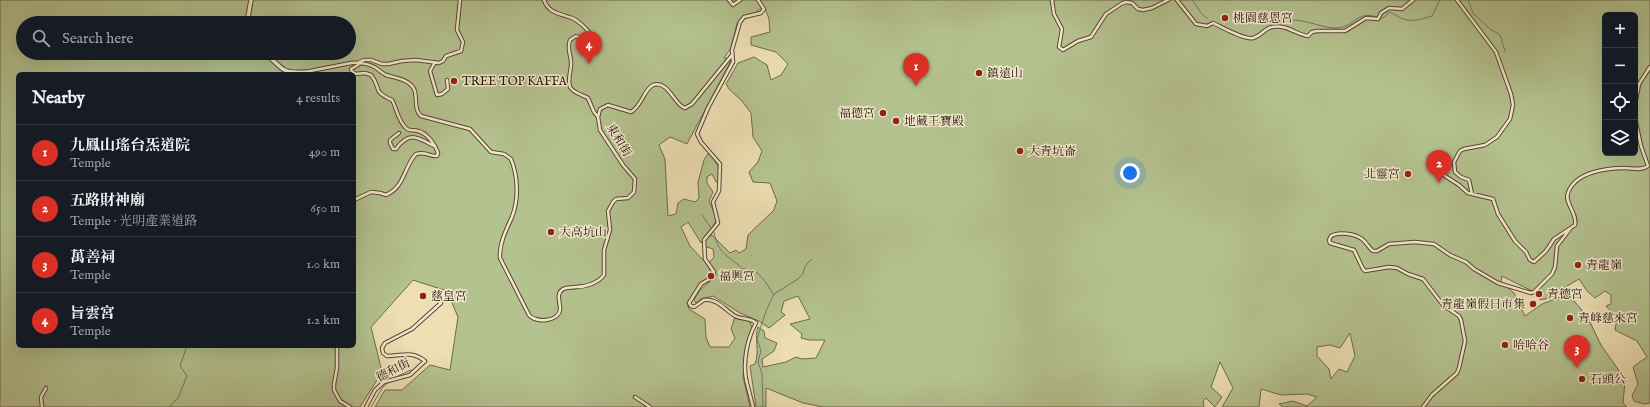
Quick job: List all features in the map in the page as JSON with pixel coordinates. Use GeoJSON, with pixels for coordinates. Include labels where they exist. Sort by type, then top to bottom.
{"type":"FeatureCollection","features":[{"type":"Feature","properties":{"kind":"street"},"geometry":{"type":"LineString","coordinates":[[248,16],[251,0]]}},
{"type":"Feature","properties":{"kind":"street"},"geometry":{"type":"LineString","coordinates":[[305,72],[364,60],[372,60],[382,64],[416,60],[435,62],[443,61],[446,56],[461,50],[463,42],[457,30],[460,0]]}},
{"type":"Feature","properties":{"kind":"street"},"geometry":{"type":"LineString","coordinates":[[544,0],[548,8],[562,16],[574,19],[590,33],[593,38],[592,40],[588,41],[576,36],[570,40],[568,52],[571,62],[569,83],[573,91],[588,98],[594,112],[598,117]]}},
{"type":"Feature","properties":{"kind":"street"},"geometry":{"type":"LineString","coordinates":[[729,0],[733,5],[740,0]]}},
{"type":"Feature","properties":{"kind":"street"},"geometry":{"type":"LineString","coordinates":[[753,407],[746,377],[746,362],[749,336],[756,323],[752,319],[734,315],[726,308],[714,302],[704,300],[694,306],[691,306],[690,303],[701,284],[712,278],[714,272],[705,259],[704,240],[718,223],[713,202],[719,191],[720,164],[701,142],[697,134],[708,108],[733,62],[734,59],[732,55],[740,22],[744,17],[761,14],[764,9],[758,0]]}},
{"type":"Feature","properties":{"kind":"street"},"geometry":{"type":"LineString","coordinates":[[1052,0],[1054,14],[1062,29],[1059,47],[1064,50],[1078,41],[1091,36],[1096,31],[1106,14],[1121,4],[1126,2],[1132,3],[1138,9],[1143,10],[1152,8],[1168,0]]}},
{"type":"Feature","properties":{"kind":"street"},"geometry":{"type":"LineString","coordinates":[[1177,0],[1196,24],[1207,26],[1212,23],[1252,38],[1272,27],[1291,28],[1305,36],[1317,31],[1345,31],[1366,18],[1378,19],[1381,13],[1389,8],[1402,9],[1413,0]]}},
{"type":"Feature","properties":{"kind":"street"},"geometry":{"type":"LineString","coordinates":[[1457,0],[1496,52],[1511,94],[1513,105],[1510,119],[1497,137],[1485,145],[1464,149],[1456,156],[1454,162],[1455,172],[1461,177],[1469,180],[1472,194]]}},
{"type":"Feature","properties":{"kind":"street","name":"東和街"},"geometry":{"type":"LineString","coordinates":[[358,62],[376,68],[386,75],[408,83],[414,89],[416,108],[421,116],[470,129],[491,152],[504,154],[511,158],[516,180],[516,204],[500,249],[500,258],[522,303],[529,315],[534,319],[554,318],[558,314],[560,310],[560,292],[564,289],[585,286],[602,278],[604,275],[604,250],[610,230],[608,211],[613,202],[628,198],[634,192],[634,179],[600,130],[598,117],[600,109],[608,105],[626,112],[631,112],[637,108],[649,88],[654,85],[659,85],[668,90],[683,108],[690,106],[732,55]]}},
{"type":"Feature","properties":{"kind":"street"},"geometry":{"type":"LineString","coordinates":[[272,60],[288,72]]}},
{"type":"Feature","properties":{"kind":"street"},"geometry":{"type":"LineString","coordinates":[[352,72],[351,69],[358,65],[358,62]]}},
{"type":"Feature","properties":{"kind":"street"},"geometry":{"type":"LineString","coordinates":[[435,62],[430,71],[437,95],[442,94],[448,89],[447,80]]}},
{"type":"Feature","properties":{"kind":"street"},"geometry":{"type":"LineString","coordinates":[[1638,84],[1650,67]]}},
{"type":"Feature","properties":{"kind":"street"},"geometry":{"type":"LineString","coordinates":[[356,74],[371,75],[379,93],[382,96],[392,100],[400,120],[406,129],[421,132],[427,136],[438,153],[437,156],[427,153],[420,153],[414,157],[400,184],[389,194],[386,195],[372,192],[356,199]]}},
{"type":"Feature","properties":{"kind":"street"},"geometry":{"type":"LineString","coordinates":[[1438,168],[1468,193],[1495,200],[1498,214],[1515,241],[1526,252],[1532,262],[1534,262],[1546,251],[1550,244],[1559,235],[1575,225],[1576,220],[1567,198],[1570,189],[1578,180],[1596,172],[1624,168],[1640,169],[1648,166],[1641,146],[1635,120]]}},
{"type":"Feature","properties":{"kind":"street"},"geometry":{"type":"LineString","coordinates":[[399,133],[390,140],[394,149],[396,149],[401,142],[408,138],[415,137],[435,147]]}},
{"type":"Feature","properties":{"kind":"street"},"geometry":{"type":"LineString","coordinates":[[1423,407],[1432,395],[1457,373],[1459,368],[1465,341],[1459,316],[1443,305],[1423,278],[1408,274],[1397,268],[1389,267],[1365,271],[1354,250],[1330,243],[1329,240],[1331,236],[1340,233],[1355,236],[1364,240],[1373,251],[1377,251],[1389,244],[1415,242],[1434,244],[1450,255],[1466,262],[1474,269],[1498,283],[1531,293],[1534,292],[1552,274],[1555,267],[1557,246],[1570,229]]}},
{"type":"Feature","properties":{"kind":"street","name":"德和街"},"geometry":{"type":"LineString","coordinates":[[366,407],[375,390],[384,382],[410,375],[425,361],[412,354],[387,356],[383,353],[382,348],[385,343],[402,335],[423,320],[432,310],[441,304],[438,300]]}},
{"type":"Feature","properties":{"kind":"street"},"geometry":{"type":"LineString","coordinates":[[337,348],[337,368],[334,390],[340,401],[350,407]]}},
{"type":"Feature","properties":{"kind":"street"},"geometry":{"type":"LineString","coordinates":[[42,407],[41,397],[46,388]]}},
{"type":"Feature","properties":{"kind":"street"},"geometry":{"type":"LineString","coordinates":[[635,397],[650,407]]}},
{"type":"Feature","properties":{"kind":"green space"},"geometry":{"type":"Polygon","coordinates":[[[0,0],[1650,0],[1650,403],[1644,404],[1634,401],[1632,396],[1638,384],[1633,367],[1647,357],[1637,341],[1615,330],[1617,318],[1606,306],[1611,304],[1611,295],[1605,291],[1595,298],[1587,291],[1579,279],[1562,289],[1553,288],[1550,298],[1540,300],[1542,293],[1532,291],[1502,276],[1501,282],[1514,293],[1525,316],[1542,304],[1568,294],[1587,316],[1601,345],[1622,375],[1625,381],[1623,403],[1627,407],[1282,407],[1279,404],[1293,401],[1307,406],[1317,397],[1307,394],[1281,395],[1261,389],[1259,407],[1222,407],[1233,388],[1220,362],[1211,387],[1222,397],[1215,407],[1206,398],[1203,401],[1204,407],[823,407],[803,403],[766,388],[766,407],[756,407],[750,366],[755,364],[758,327],[764,331],[765,338],[777,343],[774,351],[762,359],[763,367],[786,362],[796,357],[802,359],[816,358],[825,340],[809,340],[801,338],[802,334],[790,324],[810,319],[798,296],[784,301],[781,312],[785,315],[769,328],[759,321],[740,313],[713,296],[701,299],[696,303],[694,300],[700,290],[716,276],[715,270],[709,263],[714,257],[713,249],[707,247],[705,249],[703,246],[707,237],[712,235],[730,253],[736,250],[739,253],[746,249],[748,235],[774,210],[777,201],[770,183],[753,182],[749,172],[758,162],[762,151],[753,137],[751,113],[726,84],[738,63],[754,57],[767,65],[771,80],[781,75],[788,64],[776,52],[751,45],[751,37],[770,32],[769,19],[765,8],[760,9],[753,15],[737,23],[731,48],[724,58],[732,59],[687,144],[670,137],[659,145],[665,159],[668,216],[676,214],[678,203],[684,199],[695,202],[699,198],[698,182],[704,160],[709,152],[718,166],[719,180],[716,182],[712,174],[707,177],[707,183],[713,192],[709,201],[717,220],[701,243],[688,222],[681,227],[690,246],[705,262],[712,273],[708,280],[699,285],[687,303],[689,309],[705,319],[706,337],[710,347],[729,347],[735,338],[731,329],[735,317],[750,322],[752,327],[747,341],[743,377],[750,407],[375,407],[385,390],[402,390],[430,365],[450,370],[458,317],[447,291],[413,280],[371,327],[382,372],[360,407],[0,407],[0,0]],[[1350,333],[1340,348],[1330,345],[1317,347],[1317,356],[1329,369],[1331,379],[1339,369],[1347,372],[1355,356],[1350,333]]]}},
{"type":"Feature","properties":{"kind":"waterway"},"geometry":{"type":"LineString","coordinates":[[1192,0],[1202,14],[1208,19]]}},
{"type":"Feature","properties":{"kind":"waterway"},"geometry":{"type":"LineString","coordinates":[[1380,18],[1383,18],[1390,12],[1406,20],[1415,20],[1432,16],[1440,0]]}},
{"type":"Feature","properties":{"kind":"waterway"},"geometry":{"type":"LineString","coordinates":[[1468,0],[1473,13],[1490,29],[1500,35],[1505,51]]}},
{"type":"Feature","properties":{"kind":"waterway"},"geometry":{"type":"LineString","coordinates":[[1293,20],[1337,28],[1348,25],[1360,17],[1370,15],[1377,17]]}},
{"type":"Feature","properties":{"kind":"waterway"},"geometry":{"type":"LineString","coordinates":[[702,215],[711,228]]}},
{"type":"Feature","properties":{"kind":"waterway"},"geometry":{"type":"LineString","coordinates":[[713,230],[716,241],[722,251],[742,269],[748,269],[761,276],[773,294]]}},
{"type":"Feature","properties":{"kind":"waterway"},"geometry":{"type":"LineString","coordinates":[[763,407],[762,374],[758,362],[761,351],[757,339],[766,311],[774,294],[798,279],[803,274],[805,266],[812,259]]}},
{"type":"Feature","properties":{"kind":"waterway"},"geometry":{"type":"LineString","coordinates":[[169,407],[178,398],[187,376],[180,366],[186,348]]}},
{"type":"Feature","properties":{"kind":"waterway"},"geometry":{"type":"LineString","coordinates":[[396,377],[411,370]]}},
{"type":"Feature","properties":{"kind":"waterway"},"geometry":{"type":"LineString","coordinates":[[371,407],[383,387],[389,382]]}},
{"type":"Feature","properties":{"kind":"place","name":"桃園慈恩宮"},"geometry":{"type":"Point","coordinates":[1225,18]}},
{"type":"Feature","properties":{"kind":"place","name":"旨雲宮"},"geometry":{"type":"Point","coordinates":[589,64]}},
{"type":"Feature","properties":{"kind":"place","name":"鎮遠山"},"geometry":{"type":"Point","coordinates":[979,73]}},
{"type":"Feature","properties":{"kind":"place","name":"TREE TOP KAFFA"},"geometry":{"type":"Point","coordinates":[454,81]}},
{"type":"Feature","properties":{"kind":"place","name":"九鳳山瑤台炁道院"},"geometry":{"type":"Point","coordinates":[916,86]}},
{"type":"Feature","properties":{"kind":"place","name":"福德宮"},"geometry":{"type":"Point","coordinates":[883,113]}},
{"type":"Feature","properties":{"kind":"place","name":"地藏王寶殿"},"geometry":{"type":"Point","coordinates":[896,121]}},
{"type":"Feature","properties":{"kind":"place","name":"大青坑崙"},"geometry":{"type":"Point","coordinates":[1020,151]}},
{"type":"Feature","properties":{"kind":"place","name":"北靈宮"},"geometry":{"type":"Point","coordinates":[1408,174]}},
{"type":"Feature","properties":{"kind":"place","name":"五路財神廟"},"geometry":{"type":"Point","coordinates":[1439,183]}},
{"type":"Feature","properties":{"kind":"place","name":"大高坑山"},"geometry":{"type":"Point","coordinates":[551,232]}},
{"type":"Feature","properties":{"kind":"place","name":"青龍嶺"},"geometry":{"type":"Point","coordinates":[1578,265]}},
{"type":"Feature","properties":{"kind":"place","name":"福興宮"},"geometry":{"type":"Point","coordinates":[711,276]}},
{"type":"Feature","properties":{"kind":"place","name":"青德宮"},"geometry":{"type":"Point","coordinates":[1539,294]}},
{"type":"Feature","properties":{"kind":"place","name":"慈皇宮"},"geometry":{"type":"Point","coordinates":[423,296]}},
{"type":"Feature","properties":{"kind":"place","name":"青龍嶺假日市集"},"geometry":{"type":"Point","coordinates":[1533,304]}},
{"type":"Feature","properties":{"kind":"place","name":"青峰慈來宮"},"geometry":{"type":"Point","coordinates":[1570,318]}},
{"type":"Feature","properties":{"kind":"place","name":"哈哈谷"},"geometry":{"type":"Point","coordinates":[1505,345]}},
{"type":"Feature","properties":{"kind":"place","name":"萬善祠"},"geometry":{"type":"Point","coordinates":[1577,368]}},
{"type":"Feature","properties":{"kind":"place","name":"石頭公"},"geometry":{"type":"Point","coordinates":[1582,379]}}]}
